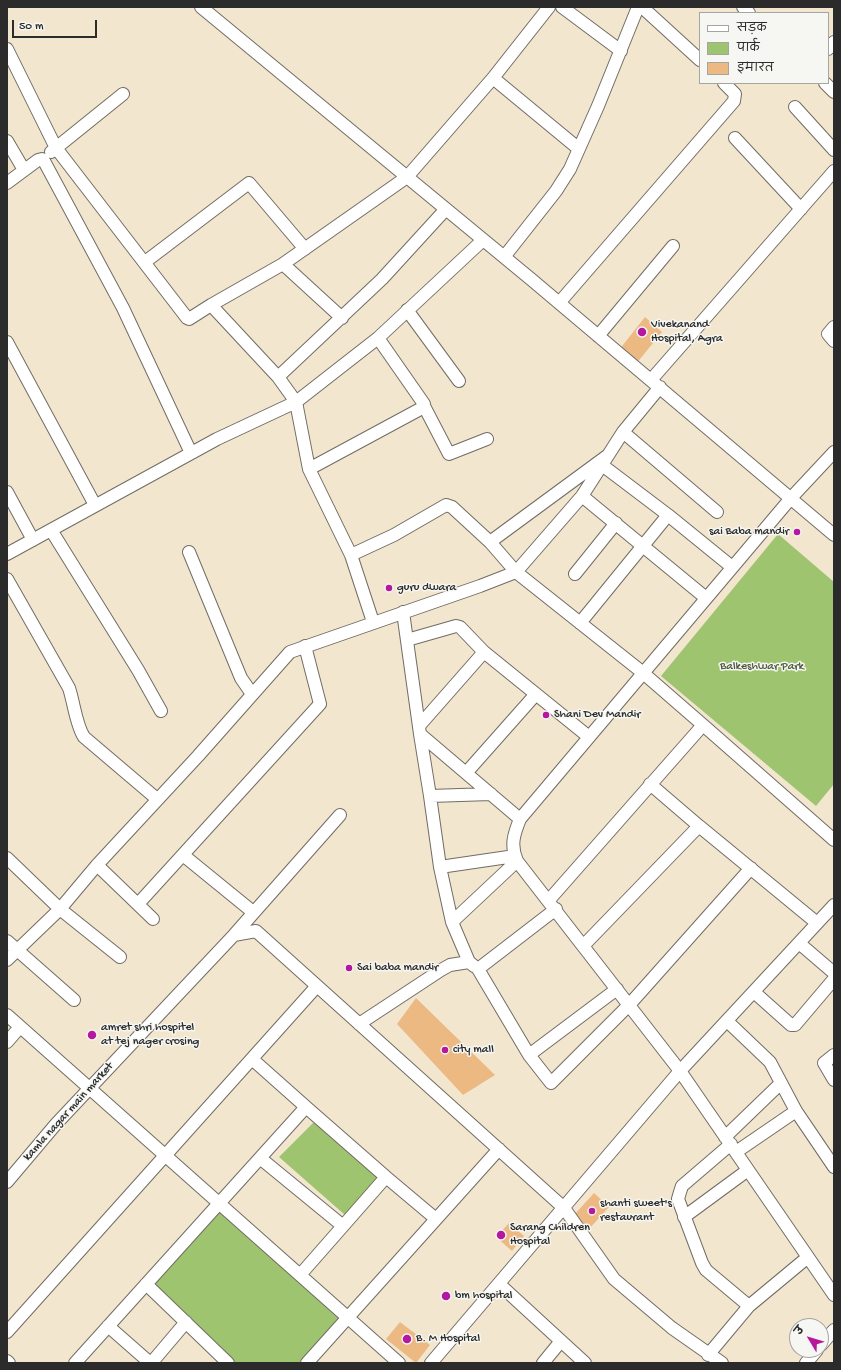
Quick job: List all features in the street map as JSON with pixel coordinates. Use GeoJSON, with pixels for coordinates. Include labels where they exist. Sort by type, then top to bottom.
{"type":"FeatureCollection","features":[{"type":"Feature","properties":{"kind":"street"},"geometry":{"type":"LineString","coordinates":[[201,7],[504,257],[834,535]]}},
{"type":"Feature","properties":{"kind":"street"},"geometry":{"type":"LineString","coordinates":[[7,49],[56,148],[189,319],[283,264],[407,178],[493,78],[549,7]]}},
{"type":"Feature","properties":{"kind":"street"},"geometry":{"type":"LineString","coordinates":[[562,7],[621,51]]}},
{"type":"Feature","properties":{"kind":"street"},"geometry":{"type":"LineString","coordinates":[[504,257],[556,190],[579,149],[638,7]]}},
{"type":"Feature","properties":{"kind":"street"},"geometry":{"type":"LineString","coordinates":[[642,7],[699,59]]}},
{"type":"Feature","properties":{"kind":"street"},"geometry":{"type":"LineString","coordinates":[[493,78],[579,149]]}},
{"type":"Feature","properties":{"kind":"street"},"geometry":{"type":"LineString","coordinates":[[559,303],[734,101],[735,94],[725,84]]}},
{"type":"Feature","properties":{"kind":"street"},"geometry":{"type":"LineString","coordinates":[[826,84],[834,92]]}},
{"type":"Feature","properties":{"kind":"street"},"geometry":{"type":"LineString","coordinates":[[7,183],[42,159],[123,94]]}},
{"type":"Feature","properties":{"kind":"street"},"geometry":{"type":"LineString","coordinates":[[795,107],[834,150]]}},
{"type":"Feature","properties":{"kind":"street"},"geometry":{"type":"LineString","coordinates":[[735,138],[801,209]]}},
{"type":"Feature","properties":{"kind":"street"},"geometry":{"type":"LineString","coordinates":[[7,141],[24,170]]}},
{"type":"Feature","properties":{"kind":"street"},"geometry":{"type":"LineString","coordinates":[[42,159],[123,308],[191,453]]}},
{"type":"Feature","properties":{"kind":"street"},"geometry":{"type":"LineString","coordinates":[[7,960],[60,909],[97,865],[198,756],[287,654],[293,650],[480,586],[516,572],[582,496],[655,384],[834,171]]}},
{"type":"Feature","properties":{"kind":"street"},"geometry":{"type":"LineString","coordinates":[[145,262],[249,183],[305,248]]}},
{"type":"Feature","properties":{"kind":"street"},"geometry":{"type":"LineString","coordinates":[[278,377],[382,279],[446,209]]}},
{"type":"Feature","properties":{"kind":"street"},"geometry":{"type":"LineString","coordinates":[[7,554],[191,453],[296,402],[378,338],[483,240]]}},
{"type":"Feature","properties":{"kind":"street"},"geometry":{"type":"LineString","coordinates":[[598,336],[674,246]]}},
{"type":"Feature","properties":{"kind":"street"},"geometry":{"type":"LineString","coordinates":[[283,264],[342,318]]}},
{"type":"Feature","properties":{"kind":"street"},"geometry":{"type":"LineString","coordinates":[[211,305],[278,377],[296,402],[309,469],[351,555],[373,622]]}},
{"type":"Feature","properties":{"kind":"street"},"geometry":{"type":"LineString","coordinates":[[408,310],[458,381]]}},
{"type":"Feature","properties":{"kind":"street"},"geometry":{"type":"LineString","coordinates":[[834,327],[828,334],[834,341]]}},
{"type":"Feature","properties":{"kind":"street"},"geometry":{"type":"LineString","coordinates":[[378,338],[424,406],[449,454],[487,439]]}},
{"type":"Feature","properties":{"kind":"street"},"geometry":{"type":"LineString","coordinates":[[7,342],[95,505]]}},
{"type":"Feature","properties":{"kind":"street"},"geometry":{"type":"LineString","coordinates":[[309,469],[424,406]]}},
{"type":"Feature","properties":{"kind":"street"},"geometry":{"type":"LineString","coordinates":[[623,432],[717,512]]}},
{"type":"Feature","properties":{"kind":"street"},"geometry":{"type":"LineString","coordinates":[[834,452],[791,498],[642,672],[520,818],[512,837],[516,858],[680,1071],[834,1295]]}},
{"type":"Feature","properties":{"kind":"street"},"geometry":{"type":"LineString","coordinates":[[605,460],[732,568]]}},
{"type":"Feature","properties":{"kind":"street"},"geometry":{"type":"LineString","coordinates":[[490,542],[605,460]]}},
{"type":"Feature","properties":{"kind":"street"},"geometry":{"type":"LineString","coordinates":[[7,492],[33,540]]}},
{"type":"Feature","properties":{"kind":"street"},"geometry":{"type":"LineString","coordinates":[[582,496],[706,598]]}},
{"type":"Feature","properties":{"kind":"street"},"geometry":{"type":"LineString","coordinates":[[351,555],[394,535],[446,505],[452,507],[490,542],[516,572],[642,672],[834,840]]}},
{"type":"Feature","properties":{"kind":"street"},"geometry":{"type":"LineString","coordinates":[[580,623],[668,515]]}},
{"type":"Feature","properties":{"kind":"street"},"geometry":{"type":"LineString","coordinates":[[575,574],[616,523]]}},
{"type":"Feature","properties":{"kind":"street"},"geometry":{"type":"LineString","coordinates":[[51,530],[138,670],[161,711]]}},
{"type":"Feature","properties":{"kind":"street"},"geometry":{"type":"LineString","coordinates":[[189,552],[241,678],[252,694]]}},
{"type":"Feature","properties":{"kind":"street"},"geometry":{"type":"LineString","coordinates":[[7,579],[69,688],[75,707],[79,730],[84,737],[157,799]]}},
{"type":"Feature","properties":{"kind":"street"},"geometry":{"type":"LineString","coordinates":[[403,612],[440,867],[452,922],[473,965],[529,1055],[551,1084],[629,1005],[751,868]]}},
{"type":"Feature","properties":{"kind":"street"},"geometry":{"type":"LineString","coordinates":[[407,640],[456,626],[460,627],[484,652],[589,737]]}},
{"type":"Feature","properties":{"kind":"street"},"geometry":{"type":"LineString","coordinates":[[138,904],[320,704],[305,646]]}},
{"type":"Feature","properties":{"kind":"street"},"geometry":{"type":"LineString","coordinates":[[419,730],[484,652]]}},
{"type":"Feature","properties":{"kind":"street"},"geometry":{"type":"LineString","coordinates":[[466,774],[536,694]]}},
{"type":"Feature","properties":{"kind":"street"},"geometry":{"type":"LineString","coordinates":[[359,1024],[450,965],[473,965],[552,904],[650,784],[703,725]]}},
{"type":"Feature","properties":{"kind":"street"},"geometry":{"type":"LineString","coordinates":[[419,730],[466,774],[520,818]]}},
{"type":"Feature","properties":{"kind":"street"},"geometry":{"type":"LineString","coordinates":[[650,784],[817,923]]}},
{"type":"Feature","properties":{"kind":"street"},"geometry":{"type":"LineString","coordinates":[[430,796],[491,794]]}},
{"type":"Feature","properties":{"kind":"street","name":"kamla nagar main market"},"geometry":{"type":"LineString","coordinates":[[7,1182],[56,1124],[234,935],[340,815]]}},
{"type":"Feature","properties":{"kind":"street"},"geometry":{"type":"LineString","coordinates":[[584,945],[699,826]]}},
{"type":"Feature","properties":{"kind":"street"},"geometry":{"type":"LineString","coordinates":[[183,855],[253,912]]}},
{"type":"Feature","properties":{"kind":"street"},"geometry":{"type":"LineString","coordinates":[[7,858],[60,909],[120,957]]}},
{"type":"Feature","properties":{"kind":"street"},"geometry":{"type":"LineString","coordinates":[[440,867],[516,858]]}},
{"type":"Feature","properties":{"kind":"street"},"geometry":{"type":"LineString","coordinates":[[452,922],[516,858]]}},
{"type":"Feature","properties":{"kind":"street"},"geometry":{"type":"LineString","coordinates":[[97,865],[153,918]]}},
{"type":"Feature","properties":{"kind":"street"},"geometry":{"type":"LineString","coordinates":[[431,1363],[500,1284],[680,1071],[834,904]]}},
{"type":"Feature","properties":{"kind":"street"},"geometry":{"type":"LineString","coordinates":[[234,935],[256,931],[272,945],[564,1208],[614,1279],[672,1328],[715,1360],[749,1306],[808,1257]]}},
{"type":"Feature","properties":{"kind":"street"},"geometry":{"type":"LineString","coordinates":[[7,942],[74,1000]]}},
{"type":"Feature","properties":{"kind":"street"},"geometry":{"type":"LineString","coordinates":[[799,943],[834,973]]}},
{"type":"Feature","properties":{"kind":"street"},"geometry":{"type":"LineString","coordinates":[[754,992],[791,1025],[794,1025],[834,979]]}},
{"type":"Feature","properties":{"kind":"street"},"geometry":{"type":"LineString","coordinates":[[7,1332],[317,986]]}},
{"type":"Feature","properties":{"kind":"street"},"geometry":{"type":"LineString","coordinates":[[529,1055],[617,988]]}},
{"type":"Feature","properties":{"kind":"street"},"geometry":{"type":"LineString","coordinates":[[7,1015],[399,1363]]}},
{"type":"Feature","properties":{"kind":"street"},"geometry":{"type":"LineString","coordinates":[[727,1021],[770,1062],[796,1111],[834,1167]]}},
{"type":"Feature","properties":{"kind":"street"},"geometry":{"type":"LineString","coordinates":[[7,1042],[20,1027]]}},
{"type":"Feature","properties":{"kind":"street"},"geometry":{"type":"LineString","coordinates":[[834,1055],[824,1063],[834,1080]]}},
{"type":"Feature","properties":{"kind":"street"},"geometry":{"type":"LineString","coordinates":[[252,1059],[436,1219]]}},
{"type":"Feature","properties":{"kind":"street"},"geometry":{"type":"LineString","coordinates":[[749,1306],[706,1270],[702,1264],[678,1198],[682,1186],[731,1144],[781,1083]]}},
{"type":"Feature","properties":{"kind":"street"},"geometry":{"type":"LineString","coordinates":[[75,1363],[306,1107]]}},
{"type":"Feature","properties":{"kind":"street"},"geometry":{"type":"LineString","coordinates":[[731,1144],[796,1111]]}},
{"type":"Feature","properties":{"kind":"street"},"geometry":{"type":"LineString","coordinates":[[307,1363],[499,1149]]}},
{"type":"Feature","properties":{"kind":"street"},"geometry":{"type":"LineString","coordinates":[[260,1158],[343,1226]]}},
{"type":"Feature","properties":{"kind":"street"},"geometry":{"type":"LineString","coordinates":[[684,1217],[748,1170]]}},
{"type":"Feature","properties":{"kind":"street"},"geometry":{"type":"LineString","coordinates":[[300,1276],[386,1177]]}},
{"type":"Feature","properties":{"kind":"street"},"geometry":{"type":"LineString","coordinates":[[146,1284],[228,1363]]}},
{"type":"Feature","properties":{"kind":"street"},"geometry":{"type":"LineString","coordinates":[[500,1284],[585,1363]]}},
{"type":"Feature","properties":{"kind":"street"},"geometry":{"type":"LineString","coordinates":[[108,1326],[149,1362],[153,1361],[186,1322]]}},
{"type":"Feature","properties":{"kind":"street"},"geometry":{"type":"LineString","coordinates":[[543,1363],[561,1341]]}},
{"type":"Feature","properties":{"kind":"green space","name":"Balkeshwar Park"},"geometry":{"type":"Polygon","coordinates":[[[778,534],[834,582],[834,784],[816,806],[661,676],[778,534]]]}},
{"type":"Feature","properties":{"kind":"green space"},"geometry":{"type":"Polygon","coordinates":[[[316,1120],[380,1177],[345,1215],[279,1157],[316,1120]]]}},
{"type":"Feature","properties":{"kind":"green space"},"geometry":{"type":"Polygon","coordinates":[[[219,1210],[340,1318],[301,1363],[234,1363],[153,1283],[219,1210]]]}},
{"type":"Feature","properties":{"kind":"building"},"geometry":{"type":"Polygon","coordinates":[[[645,317],[662,332],[636,364],[619,350],[645,317]]]}},
{"type":"Feature","properties":{"kind":"building","name":"city mall"},"geometry":{"type":"Polygon","coordinates":[[[416,998],[495,1075],[463,1095],[397,1024],[416,998]]]}},
{"type":"Feature","properties":{"kind":"building","name":"shanti sweet's restaurant"},"geometry":{"type":"Polygon","coordinates":[[[594,1193],[609,1207],[589,1229],[575,1214],[594,1193]]]}},
{"type":"Feature","properties":{"kind":"building"},"geometry":{"type":"Polygon","coordinates":[[[509,1223],[524,1236],[512,1251],[496,1237],[509,1223]]]}},
{"type":"Feature","properties":{"kind":"building"},"geometry":{"type":"Polygon","coordinates":[[[400,1322],[430,1345],[416,1363],[386,1339],[400,1322]]]}},
{"type":"Feature","properties":{"kind":"place","name":"Vivekanand Hospital, Agra"},"geometry":{"type":"Point","coordinates":[642,332]}},
{"type":"Feature","properties":{"kind":"place","name":"sai Baba mandir"},"geometry":{"type":"Point","coordinates":[797,532]}},
{"type":"Feature","properties":{"kind":"place","name":"guru dwara"},"geometry":{"type":"Point","coordinates":[389,588]}},
{"type":"Feature","properties":{"kind":"place","name":"Shani Dev Mandir"},"geometry":{"type":"Point","coordinates":[546,715]}},
{"type":"Feature","properties":{"kind":"place","name":"Sai baba mandir"},"geometry":{"type":"Point","coordinates":[349,968]}},
{"type":"Feature","properties":{"kind":"place","name":"amret shri hospitel at tej nager crosing"},"geometry":{"type":"Point","coordinates":[92,1035]}},
{"type":"Feature","properties":{"kind":"place","name":"city mall"},"geometry":{"type":"Point","coordinates":[445,1050]}},
{"type":"Feature","properties":{"kind":"place","name":"shanti sweet's restaurant"},"geometry":{"type":"Point","coordinates":[592,1211]}},
{"type":"Feature","properties":{"kind":"place","name":"Sarang Children Hospital"},"geometry":{"type":"Point","coordinates":[501,1235]}},
{"type":"Feature","properties":{"kind":"place","name":"bm hospital"},"geometry":{"type":"Point","coordinates":[446,1296]}},
{"type":"Feature","properties":{"kind":"place","name":"B. M Hospital"},"geometry":{"type":"Point","coordinates":[407,1339]}}]}
